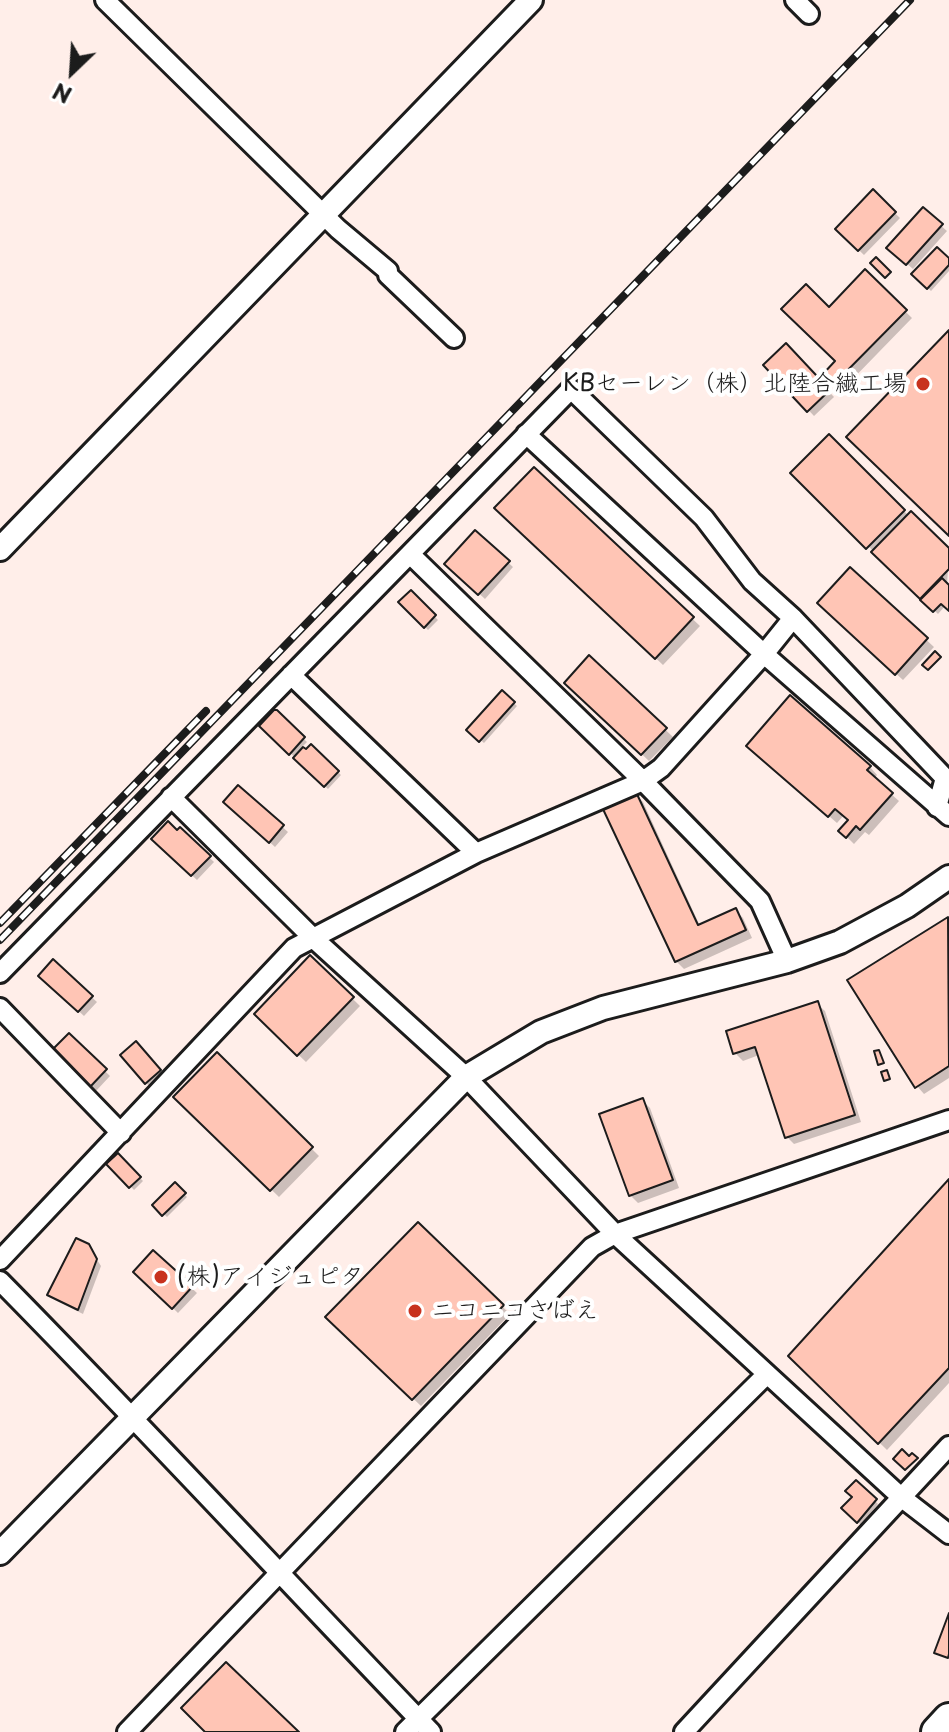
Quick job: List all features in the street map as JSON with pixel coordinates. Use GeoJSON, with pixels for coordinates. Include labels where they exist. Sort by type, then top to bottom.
{"type":"FeatureCollection","features":[{"type":"Feature","properties":{"kind":"highway"},"geometry":{"type":"LineString","coordinates":[[937,1732],[949,1719]]}},
{"type":"Feature","properties":{"kind":"street"},"geometry":{"type":"LineString","coordinates":[[105,0],[454,338]]}},
{"type":"Feature","properties":{"kind":"street"},"geometry":{"type":"LineString","coordinates":[[0,549],[531,0]]}},
{"type":"Feature","properties":{"kind":"street"},"geometry":{"type":"LineString","coordinates":[[795,0],[809,14]]}},
{"type":"Feature","properties":{"kind":"street"},"geometry":{"type":"LineString","coordinates":[[0,973],[571,389],[704,518],[752,581],[793,618],[945,778],[943,811]]}},
{"type":"Feature","properties":{"kind":"street"},"geometry":{"type":"LineString","coordinates":[[526,434],[764,654],[943,811]]}},
{"type":"Feature","properties":{"kind":"street"},"geometry":{"type":"LineString","coordinates":[[410,554],[643,781],[760,901],[787,961]]}},
{"type":"Feature","properties":{"kind":"street"},"geometry":{"type":"LineString","coordinates":[[0,1260],[294,948],[476,853],[643,781],[661,768],[793,618]]}},
{"type":"Feature","properties":{"kind":"street"},"geometry":{"type":"LineString","coordinates":[[291,675],[476,853]]}},
{"type":"Feature","properties":{"kind":"street"},"geometry":{"type":"LineString","coordinates":[[171,797],[312,937],[466,1077],[615,1234],[901,1497],[949,1534]]}},
{"type":"Feature","properties":{"kind":"street"},"geometry":{"type":"LineString","coordinates":[[0,1553],[466,1077],[541,1032],[603,1008],[787,961],[840,942],[907,906],[949,877]]}},
{"type":"Feature","properties":{"kind":"street"},"geometry":{"type":"LineString","coordinates":[[0,1008],[121,1133]]}},
{"type":"Feature","properties":{"kind":"street"},"geometry":{"type":"LineString","coordinates":[[127,1732],[592,1247],[615,1234],[949,1120]]}},
{"type":"Feature","properties":{"kind":"street"},"geometry":{"type":"LineString","coordinates":[[0,1281],[132,1415],[418,1727],[767,1374]]}},
{"type":"Feature","properties":{"kind":"street"},"geometry":{"type":"LineString","coordinates":[[684,1732],[949,1446]]}},
{"type":"Feature","properties":{"kind":"building"},"geometry":{"type":"Polygon","coordinates":[[[873,189],[896,212],[858,251],[835,229],[873,189]]]}},
{"type":"Feature","properties":{"kind":"building"},"geometry":{"type":"Polygon","coordinates":[[[923,207],[943,224],[906,265],[886,248],[923,207]]]}},
{"type":"Feature","properties":{"kind":"building"},"geometry":{"type":"Polygon","coordinates":[[[937,247],[949,258],[949,265],[927,289],[911,274],[937,247]]]}},
{"type":"Feature","properties":{"kind":"building"},"geometry":{"type":"Polygon","coordinates":[[[876,257],[891,272],[885,278],[870,263],[876,257]]]}},
{"type":"Feature","properties":{"kind":"building"},"geometry":{"type":"Polygon","coordinates":[[[865,269],[907,310],[834,384],[823,374],[835,361],[781,309],[806,284],[829,307],[865,269]]]}},
{"type":"Feature","properties":{"kind":"building","name":"KBセーレン（株）北陸合繊工場"},"geometry":{"type":"Polygon","coordinates":[[[949,330],[949,536],[846,437],[949,330]]]}},
{"type":"Feature","properties":{"kind":"building"},"geometry":{"type":"Polygon","coordinates":[[[786,343],[830,390],[807,412],[763,365],[786,343]]]}},
{"type":"Feature","properties":{"kind":"building"},"geometry":{"type":"Polygon","coordinates":[[[829,434],[905,510],[866,549],[790,473],[829,434]]]}},
{"type":"Feature","properties":{"kind":"building"},"geometry":{"type":"Polygon","coordinates":[[[534,467],[694,617],[655,659],[494,508],[534,467]]]}},
{"type":"Feature","properties":{"kind":"building"},"geometry":{"type":"Polygon","coordinates":[[[911,511],[949,548],[949,569],[920,599],[871,552],[911,511]]]}},
{"type":"Feature","properties":{"kind":"building"},"geometry":{"type":"Polygon","coordinates":[[[475,530],[510,561],[478,595],[444,564],[475,530]]]}},
{"type":"Feature","properties":{"kind":"building"},"geometry":{"type":"Polygon","coordinates":[[[850,567],[928,638],[895,675],[817,603],[850,567]]]}},
{"type":"Feature","properties":{"kind":"building"},"geometry":{"type":"Polygon","coordinates":[[[942,578],[949,585],[949,611],[941,604],[933,612],[920,600],[942,578]]]}},
{"type":"Feature","properties":{"kind":"building"},"geometry":{"type":"Polygon","coordinates":[[[411,590],[436,615],[424,628],[398,602],[411,590]]]}},
{"type":"Feature","properties":{"kind":"building"},"geometry":{"type":"Polygon","coordinates":[[[935,651],[941,657],[928,670],[922,665],[935,651]]]}},
{"type":"Feature","properties":{"kind":"building"},"geometry":{"type":"Polygon","coordinates":[[[589,655],[667,728],[641,755],[564,683],[589,655]]]}},
{"type":"Feature","properties":{"kind":"building"},"geometry":{"type":"Polygon","coordinates":[[[502,690],[515,702],[479,742],[466,730],[502,690]]]}},
{"type":"Feature","properties":{"kind":"building"},"geometry":{"type":"Polygon","coordinates":[[[790,695],[871,766],[867,770],[893,793],[860,830],[856,826],[846,838],[838,831],[848,820],[835,809],[828,817],[746,746],[790,695]]]}},
{"type":"Feature","properties":{"kind":"building"},"geometry":{"type":"Polygon","coordinates":[[[274,710],[305,737],[289,755],[259,726],[274,710]]]}},
{"type":"Feature","properties":{"kind":"building"},"geometry":{"type":"Polygon","coordinates":[[[311,744],[339,771],[324,787],[293,758],[303,747],[306,749],[311,744]]]}},
{"type":"Feature","properties":{"kind":"building"},"geometry":{"type":"Polygon","coordinates":[[[238,785],[284,825],[269,843],[223,802],[238,785]]]}},
{"type":"Feature","properties":{"kind":"building"},"geometry":{"type":"Polygon","coordinates":[[[636,792],[698,925],[736,908],[746,930],[675,962],[602,807],[636,792]]]}},
{"type":"Feature","properties":{"kind":"building"},"geometry":{"type":"Polygon","coordinates":[[[168,821],[177,830],[180,827],[211,856],[191,876],[151,839],[168,821]]]}},
{"type":"Feature","properties":{"kind":"building"},"geometry":{"type":"Polygon","coordinates":[[[948,917],[949,1066],[915,1088],[847,980],[948,917]]]}},
{"type":"Feature","properties":{"kind":"building"},"geometry":{"type":"Polygon","coordinates":[[[310,955],[354,997],[297,1056],[254,1014],[310,955]]]}},
{"type":"Feature","properties":{"kind":"building"},"geometry":{"type":"Polygon","coordinates":[[[53,959],[93,996],[78,1012],[38,976],[53,959]]]}},
{"type":"Feature","properties":{"kind":"building"},"geometry":{"type":"Polygon","coordinates":[[[818,1001],[855,1115],[785,1138],[755,1047],[733,1054],[726,1031],[818,1001]]]}},
{"type":"Feature","properties":{"kind":"building"},"geometry":{"type":"Polygon","coordinates":[[[69,1033],[107,1069],[90,1087],[52,1050],[69,1033]]]}},
{"type":"Feature","properties":{"kind":"building"},"geometry":{"type":"Polygon","coordinates":[[[136,1041],[161,1070],[145,1084],[120,1055],[136,1041]]]}},
{"type":"Feature","properties":{"kind":"building"},"geometry":{"type":"Polygon","coordinates":[[[879,1050],[884,1063],[878,1065],[874,1051],[879,1050]]]}},
{"type":"Feature","properties":{"kind":"building"},"geometry":{"type":"Polygon","coordinates":[[[217,1052],[313,1147],[270,1191],[173,1097],[217,1052]]]}},
{"type":"Feature","properties":{"kind":"building"},"geometry":{"type":"Polygon","coordinates":[[[887,1070],[890,1079],[884,1081],[881,1072],[887,1070]]]}},
{"type":"Feature","properties":{"kind":"building"},"geometry":{"type":"Polygon","coordinates":[[[643,1098],[673,1180],[629,1196],[599,1114],[643,1098]]]}},
{"type":"Feature","properties":{"kind":"building"},"geometry":{"type":"Polygon","coordinates":[[[118,1153],[141,1177],[129,1188],[106,1164],[118,1153]]]}},
{"type":"Feature","properties":{"kind":"building"},"geometry":{"type":"Polygon","coordinates":[[[949,1179],[949,1368],[878,1444],[788,1356],[949,1179]]]}},
{"type":"Feature","properties":{"kind":"building"},"geometry":{"type":"Polygon","coordinates":[[[175,1182],[186,1193],[162,1216],[152,1205],[175,1182]]]}},
{"type":"Feature","properties":{"kind":"building","name":"ニコニコさばえ"},"geometry":{"type":"Polygon","coordinates":[[[418,1222],[504,1305],[412,1400],[325,1317],[418,1222]]]}},
{"type":"Feature","properties":{"kind":"building"},"geometry":{"type":"Polygon","coordinates":[[[76,1238],[89,1244],[97,1259],[78,1310],[47,1295],[76,1238]]]}},
{"type":"Feature","properties":{"kind":"building"},"geometry":{"type":"Polygon","coordinates":[[[153,1250],[193,1286],[172,1309],[133,1272],[153,1250]]]}},
{"type":"Feature","properties":{"kind":"building"},"geometry":{"type":"Polygon","coordinates":[[[902,1449],[909,1456],[912,1453],[918,1458],[905,1470],[893,1459],[902,1449]]]}},
{"type":"Feature","properties":{"kind":"building"},"geometry":{"type":"Polygon","coordinates":[[[856,1480],[877,1499],[857,1523],[841,1508],[852,1497],[845,1491],[856,1480]]]}},
{"type":"Feature","properties":{"kind":"building"},"geometry":{"type":"Polygon","coordinates":[[[949,1613],[949,1654],[948,1658],[934,1653],[949,1613]]]}},
{"type":"Feature","properties":{"kind":"building"},"geometry":{"type":"Polygon","coordinates":[[[226,1662],[299,1732],[205,1732],[181,1708],[226,1662]]]}},
{"type":"Feature","properties":{"kind":"railway"},"geometry":{"type":"LineString","coordinates":[[0,940],[910,0]]}},
{"type":"Feature","properties":{"kind":"railway"},"geometry":{"type":"LineString","coordinates":[[0,923],[206,711]]}},
{"type":"Feature","properties":{"kind":"place","name":"KBセーレン（株）北陸合繊工場"},"geometry":{"type":"Point","coordinates":[923,384]}},
{"type":"Feature","properties":{"kind":"place","name":"(株)アイジュピタ"},"geometry":{"type":"Point","coordinates":[161,1277]}},
{"type":"Feature","properties":{"kind":"place","name":"ニコニコさばえ"},"geometry":{"type":"Point","coordinates":[415,1311]}}]}
